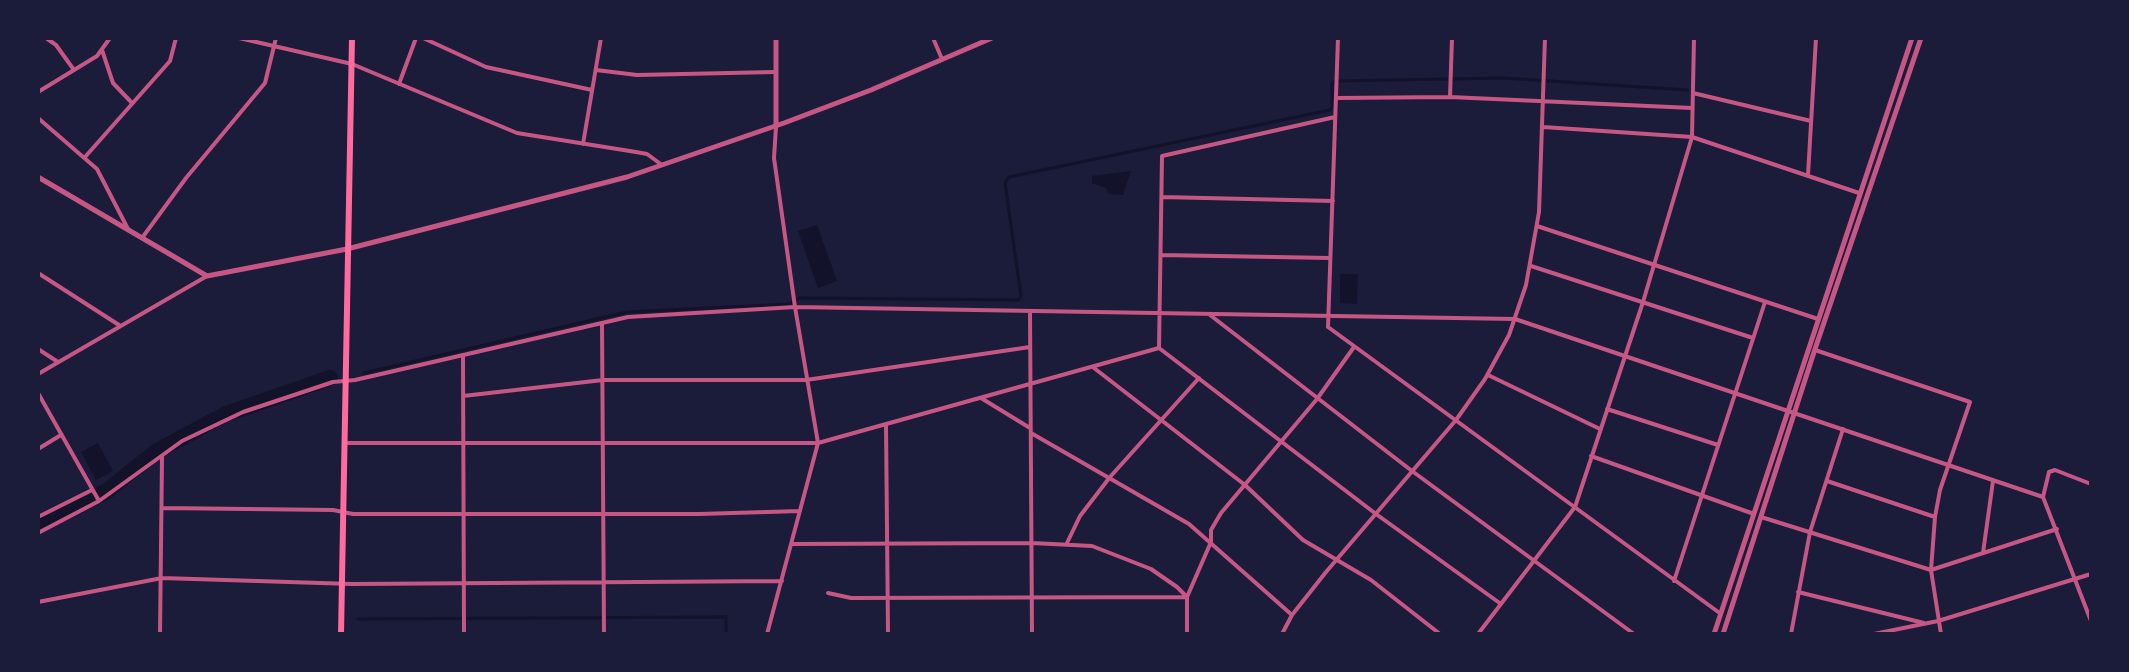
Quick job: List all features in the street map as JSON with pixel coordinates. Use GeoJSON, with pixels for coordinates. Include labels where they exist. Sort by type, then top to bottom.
{"type":"FeatureCollection","features":[{"type":"Feature","properties":{"kind":"main road"},"geometry":{"type":"LineString","coordinates":[[341,634],[352,38]]}},
{"type":"Feature","properties":{"kind":"street"},"geometry":{"type":"LineString","coordinates":[[46,38],[56,45],[74,70]]}},
{"type":"Feature","properties":{"kind":"street"},"geometry":{"type":"LineString","coordinates":[[38,92],[97,56],[110,38]]}},
{"type":"Feature","properties":{"kind":"street"},"geometry":{"type":"LineString","coordinates":[[85,157],[170,61],[176,38]]}},
{"type":"Feature","properties":{"kind":"street"},"geometry":{"type":"LineString","coordinates":[[239,38],[352,64],[517,133],[647,154],[662,165]]}},
{"type":"Feature","properties":{"kind":"street"},"geometry":{"type":"LineString","coordinates":[[142,238],[186,178],[265,83],[276,38]]}},
{"type":"Feature","properties":{"kind":"street"},"geometry":{"type":"LineString","coordinates":[[399,84],[416,38]]}},
{"type":"Feature","properties":{"kind":"street"},"geometry":{"type":"LineString","coordinates":[[423,38],[486,67],[592,90]]}},
{"type":"Feature","properties":{"kind":"street"},"geometry":{"type":"LineString","coordinates":[[583,144],[601,38]]}},
{"type":"Feature","properties":{"kind":"street"},"geometry":{"type":"LineString","coordinates":[[767,634],[818,443],[793,297],[774,158],[776,38]]}},
{"type":"Feature","properties":{"kind":"street"},"geometry":{"type":"LineString","coordinates":[[933,38],[942,59]]}},
{"type":"Feature","properties":{"kind":"street"},"geometry":{"type":"LineString","coordinates":[[38,374],[207,276],[347,249],[627,177],[776,125],[992,38]]}},
{"type":"Feature","properties":{"kind":"street"},"geometry":{"type":"LineString","coordinates":[[1338,38],[1328,327],[1721,614]]}},
{"type":"Feature","properties":{"kind":"street"},"geometry":{"type":"LineString","coordinates":[[1450,97],[1452,38]]}},
{"type":"Feature","properties":{"kind":"street"},"geometry":{"type":"LineString","coordinates":[[1282,634],[1292,615],[1337,559],[1456,420],[1488,375],[1515,319],[1531,266],[1537,226],[1545,38]]}},
{"type":"Feature","properties":{"kind":"street"},"geometry":{"type":"LineString","coordinates":[[1478,634],[1575,507],[1643,302],[1692,137],[1694,38]]}},
{"type":"Feature","properties":{"kind":"street"},"geometry":{"type":"LineString","coordinates":[[1808,175],[1816,38]]}},
{"type":"Feature","properties":{"kind":"street"},"geometry":{"type":"LineString","coordinates":[[1792,411],[1818,319],[1912,38]]}},
{"type":"Feature","properties":{"kind":"street"},"geometry":{"type":"LineString","coordinates":[[1723,634],[1792,411],[1921,38]]}},
{"type":"Feature","properties":{"kind":"street"},"geometry":{"type":"LineString","coordinates":[[102,50],[113,83],[132,103]]}},
{"type":"Feature","properties":{"kind":"street"},"geometry":{"type":"LineString","coordinates":[[596,70],[637,75],[775,72]]}},
{"type":"Feature","properties":{"kind":"street"},"geometry":{"type":"LineString","coordinates":[[1693,93],[1811,121]]}},
{"type":"Feature","properties":{"kind":"street"},"geometry":{"type":"LineString","coordinates":[[1336,98],[1450,97],[1693,108]]}},
{"type":"Feature","properties":{"kind":"street"},"geometry":{"type":"LineString","coordinates":[[1159,348],[1162,156],[1335,117]]}},
{"type":"Feature","properties":{"kind":"street"},"geometry":{"type":"LineString","coordinates":[[38,118],[85,157],[108,186],[129,231]]}},
{"type":"Feature","properties":{"kind":"street"},"geometry":{"type":"LineString","coordinates":[[1542,127],[1692,137],[1859,193]]}},
{"type":"Feature","properties":{"kind":"street"},"geometry":{"type":"LineString","coordinates":[[38,177],[207,276]]}},
{"type":"Feature","properties":{"kind":"street"},"geometry":{"type":"LineString","coordinates":[[1162,197],[1333,201]]}},
{"type":"Feature","properties":{"kind":"street"},"geometry":{"type":"LineString","coordinates":[[1537,226],[1818,319]]}},
{"type":"Feature","properties":{"kind":"street"},"geometry":{"type":"LineString","coordinates":[[1161,255],[1330,258]]}},
{"type":"Feature","properties":{"kind":"street"},"geometry":{"type":"LineString","coordinates":[[1531,266],[1753,338]]}},
{"type":"Feature","properties":{"kind":"street"},"geometry":{"type":"LineString","coordinates":[[38,273],[119,325]]}},
{"type":"Feature","properties":{"kind":"street"},"geometry":{"type":"LineString","coordinates":[[1673,581],[1765,302]]}},
{"type":"Feature","properties":{"kind":"street"},"geometry":{"type":"LineString","coordinates":[[38,533],[99,500],[182,441],[243,412],[345,380],[628,317],[795,306],[1515,319],[2043,497]]}},
{"type":"Feature","properties":{"kind":"street"},"geometry":{"type":"LineString","coordinates":[[1030,311],[1032,634]]}},
{"type":"Feature","properties":{"kind":"street"},"geometry":{"type":"LineString","coordinates":[[1208,314],[1412,471],[1634,634]]}},
{"type":"Feature","properties":{"kind":"street"},"geometry":{"type":"LineString","coordinates":[[602,323],[604,634]]}},
{"type":"Feature","properties":{"kind":"street"},"geometry":{"type":"LineString","coordinates":[[1187,634],[1187,597],[1211,542],[1211,530],[1221,513],[1317,399],[1354,346]]}},
{"type":"Feature","properties":{"kind":"street"},"geometry":{"type":"LineString","coordinates":[[463,396],[603,380],[806,380],[1030,347]]}},
{"type":"Feature","properties":{"kind":"street"},"geometry":{"type":"LineString","coordinates":[[344,443],[818,443],[1159,348]]}},
{"type":"Feature","properties":{"kind":"street"},"geometry":{"type":"LineString","coordinates":[[1159,348],[1376,514],[1501,604]]}},
{"type":"Feature","properties":{"kind":"street"},"geometry":{"type":"LineString","coordinates":[[38,349],[58,362]]}},
{"type":"Feature","properties":{"kind":"street"},"geometry":{"type":"LineString","coordinates":[[1815,349],[1970,402],[1940,490],[1935,517],[1931,570],[1941,634]]}},
{"type":"Feature","properties":{"kind":"street"},"geometry":{"type":"LineString","coordinates":[[463,355],[464,634]]}},
{"type":"Feature","properties":{"kind":"street"},"geometry":{"type":"LineString","coordinates":[[1093,367],[1245,485],[1303,540],[1371,580],[1440,634]]}},
{"type":"Feature","properties":{"kind":"street"},"geometry":{"type":"LineString","coordinates":[[1488,375],[1600,429]]}},
{"type":"Feature","properties":{"kind":"street"},"geometry":{"type":"LineString","coordinates":[[1067,543],[1080,516],[1110,477],[1199,378]]}},
{"type":"Feature","properties":{"kind":"street"},"geometry":{"type":"LineString","coordinates":[[38,393],[99,500]]}},
{"type":"Feature","properties":{"kind":"street"},"geometry":{"type":"LineString","coordinates":[[981,398],[1189,524],[1292,615]]}},
{"type":"Feature","properties":{"kind":"street"},"geometry":{"type":"LineString","coordinates":[[1607,409],[1718,445]]}},
{"type":"Feature","properties":{"kind":"street"},"geometry":{"type":"LineString","coordinates":[[886,424],[888,634]]}},
{"type":"Feature","properties":{"kind":"street"},"geometry":{"type":"LineString","coordinates":[[1791,634],[1810,532],[1843,429]]}},
{"type":"Feature","properties":{"kind":"street"},"geometry":{"type":"LineString","coordinates":[[38,449],[61,435]]}},
{"type":"Feature","properties":{"kind":"street"},"geometry":{"type":"LineString","coordinates":[[160,634],[162,455]]}},
{"type":"Feature","properties":{"kind":"street"},"geometry":{"type":"LineString","coordinates":[[1591,456],[1701,496],[1931,570],[2057,529]]}},
{"type":"Feature","properties":{"kind":"street"},"geometry":{"type":"LineString","coordinates":[[2091,484],[2055,470],[2049,472],[2043,497],[2091,621]]}},
{"type":"Feature","properties":{"kind":"street"},"geometry":{"type":"LineString","coordinates":[[1983,553],[1994,480]]}},
{"type":"Feature","properties":{"kind":"street"},"geometry":{"type":"LineString","coordinates":[[1827,481],[1935,517]]}},
{"type":"Feature","properties":{"kind":"street"},"geometry":{"type":"LineString","coordinates":[[38,517],[92,490]]}},
{"type":"Feature","properties":{"kind":"street"},"geometry":{"type":"LineString","coordinates":[[162,508],[463,514],[800,511]]}},
{"type":"Feature","properties":{"kind":"street"},"geometry":{"type":"LineString","coordinates":[[1714,634],[1758,515]]}},
{"type":"Feature","properties":{"kind":"street"},"geometry":{"type":"LineString","coordinates":[[793,544],[1067,543],[1092,546],[1134,560],[1163,576],[1187,597]]}},
{"type":"Feature","properties":{"kind":"street"},"geometry":{"type":"LineString","coordinates":[[1874,634],[1928,624],[2091,574]]}},
{"type":"Feature","properties":{"kind":"street"},"geometry":{"type":"LineString","coordinates":[[38,602],[162,578],[463,584],[782,581]]}},
{"type":"Feature","properties":{"kind":"street"},"geometry":{"type":"LineString","coordinates":[[1798,592],[1928,624]]}},
{"type":"Feature","properties":{"kind":"street"},"geometry":{"type":"LineString","coordinates":[[828,593],[851,598],[887,599],[1187,597]]}},
{"type":"Feature","properties":{"kind":"shaded area"},"geometry":{"type":"Polygon","coordinates":[[[1131,171],[1123,195],[1109,194],[1106,188],[1092,183],[1092,176],[1131,171]]]}},
{"type":"Feature","properties":{"kind":"shaded area"},"geometry":{"type":"Polygon","coordinates":[[[817,225],[837,281],[818,288],[798,231],[817,225]]]}},
{"type":"Feature","properties":{"kind":"shaded area"},"geometry":{"type":"Polygon","coordinates":[[[1340,274],[1358,274],[1357,304],[1340,303],[1340,274]]]}},
{"type":"Feature","properties":{"kind":"shaded area"},"geometry":{"type":"Polygon","coordinates":[[[98,443],[113,471],[96,480],[81,452],[98,443]]]}},
{"type":"Feature","properties":{"kind":"waterway"},"geometry":{"type":"LineString","coordinates":[[364,373],[627,312],[789,304],[799,298],[1018,300],[1021,296],[1005,183],[1009,177],[1330,110],[1334,81],[1504,78],[1687,90]]}},
{"type":"Feature","properties":{"kind":"waterway"},"geometry":{"type":"LineString","coordinates":[[38,526],[107,491],[157,451],[226,414],[330,378]]}},
{"type":"Feature","properties":{"kind":"waterway"},"geometry":{"type":"LineString","coordinates":[[358,619],[726,617],[726,634]]}}]}
